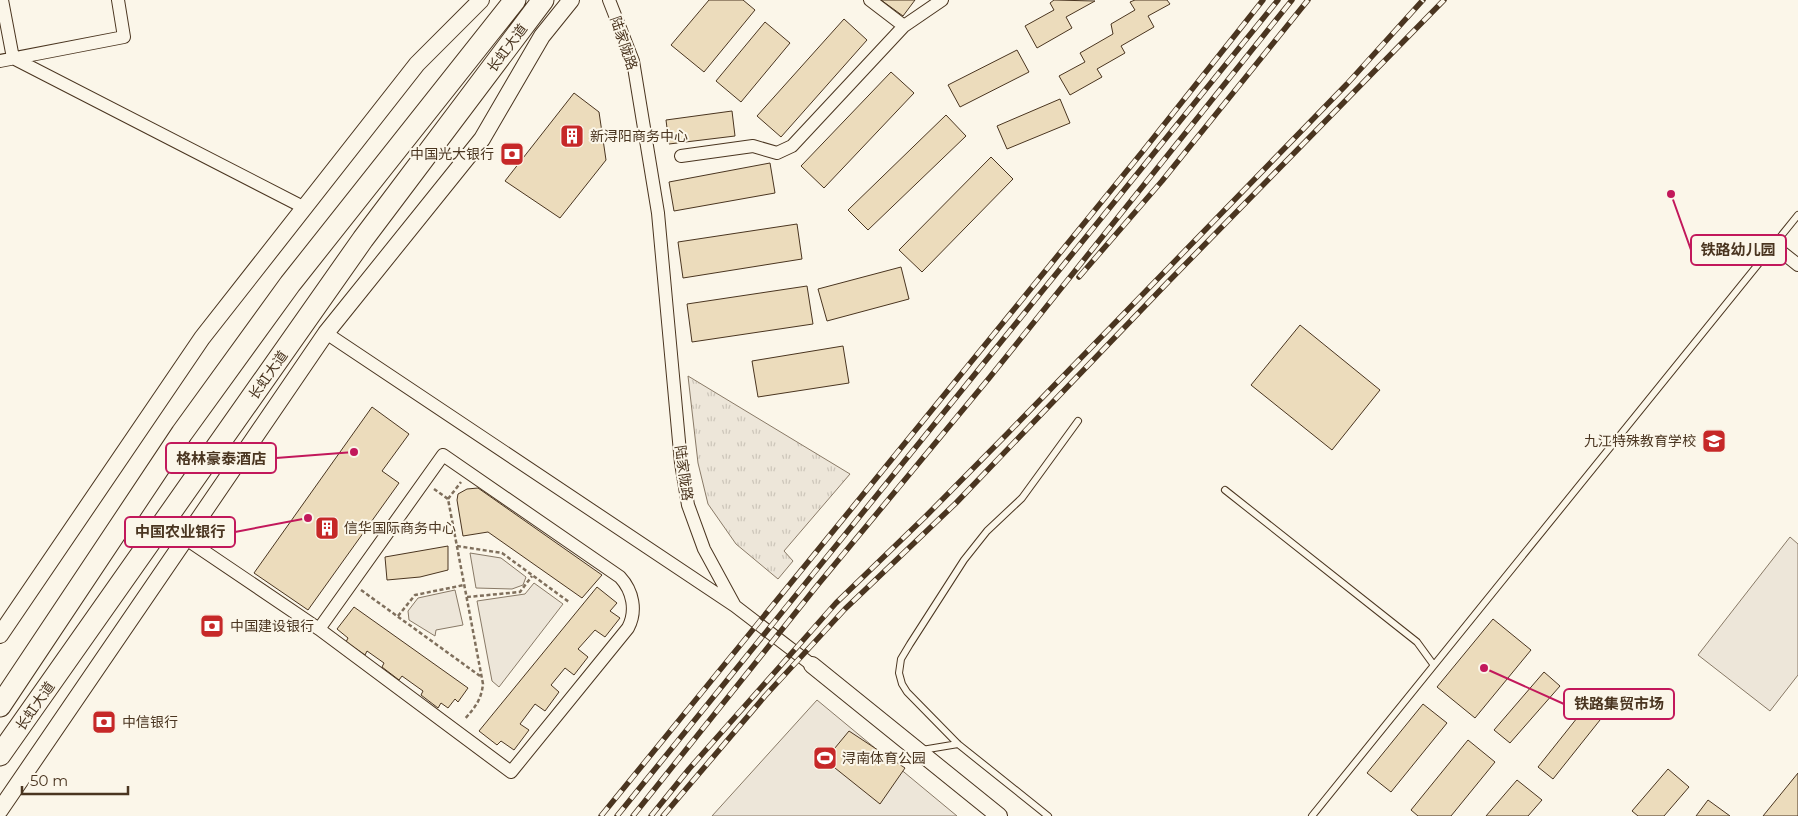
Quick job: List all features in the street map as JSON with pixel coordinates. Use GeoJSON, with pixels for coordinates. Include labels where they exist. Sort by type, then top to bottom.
{"type":"FeatureCollection","features":[{"type":"Feature","properties":{"kind":"highway","name":"长虹大道"},"geometry":{"type":"LineString","coordinates":[[0,706],[182,433],[290,284],[515,0]]}},
{"type":"Feature","properties":{"kind":"highway","name":"长虹大道"},"geometry":{"type":"LineString","coordinates":[[0,755],[363,239],[543,0]]}},
{"type":"Feature","properties":{"kind":"street"},"geometry":{"type":"LineString","coordinates":[[2,0],[13,58]]}},
{"type":"Feature","properties":{"kind":"street"},"geometry":{"type":"LineString","coordinates":[[0,61],[124,37],[118,0]]}},
{"type":"Feature","properties":{"kind":"street"},"geometry":{"type":"LineString","coordinates":[[0,635],[202,338],[417,64],[481,0]]}},
{"type":"Feature","properties":{"kind":"street"},"geometry":{"type":"LineString","coordinates":[[0,810],[326,333],[482,139],[542,36],[571,0]]}},
{"type":"Feature","properties":{"kind":"street","name":"陆家陇路"},"geometry":{"type":"LineString","coordinates":[[609,0],[633,61],[658,213],[682,463],[688,505],[704,548],[735,606],[812,664],[999,816]]}},
{"type":"Feature","properties":{"kind":"street"},"geometry":{"type":"LineString","coordinates":[[870,0],[904,26]]}},
{"type":"Feature","properties":{"kind":"street"},"geometry":{"type":"LineString","coordinates":[[681,156],[753,146],[777,153],[792,146],[904,26],[942,0]]}},
{"type":"Feature","properties":{"kind":"street"},"geometry":{"type":"LineString","coordinates":[[13,58],[305,208]]}},
{"type":"Feature","properties":{"kind":"street"},"geometry":{"type":"LineString","coordinates":[[1774,246],[1798,265]]}},
{"type":"Feature","properties":{"kind":"street"},"geometry":{"type":"LineString","coordinates":[[326,333],[735,606]]}},
{"type":"Feature","properties":{"kind":"street"},"geometry":{"type":"LineString","coordinates":[[186,539],[319,629],[511,772],[628,628],[632,620],[633,609],[630,592],[620,576],[443,455],[319,629]]}},
{"type":"Feature","properties":{"kind":"lane"},"geometry":{"type":"LineString","coordinates":[[1312,816],[1798,215]]}},
{"type":"Feature","properties":{"kind":"lane"},"geometry":{"type":"LineString","coordinates":[[1048,816],[958,744],[907,692],[902,684],[899,673],[901,659],[964,560],[987,531],[1022,498],[1078,421]]}},
{"type":"Feature","properties":{"kind":"lane"},"geometry":{"type":"LineString","coordinates":[[1225,490],[1417,642],[1433,664]]}},
{"type":"Feature","properties":{"kind":"lane"},"geometry":{"type":"LineString","coordinates":[[918,750],[958,744]]}},
{"type":"Feature","properties":{"kind":"path"},"geometry":{"type":"LineString","coordinates":[[448,499],[468,473]]}},
{"type":"Feature","properties":{"kind":"path"},"geometry":{"type":"LineString","coordinates":[[424,482],[448,499],[483,684],[481,696],[474,708],[454,730]]}},
{"type":"Feature","properties":{"kind":"path"},"geometry":{"type":"LineString","coordinates":[[457,546],[502,553],[569,602]]}},
{"type":"Feature","properties":{"kind":"path"},"geometry":{"type":"LineString","coordinates":[[467,597],[520,592],[532,576]]}},
{"type":"Feature","properties":{"kind":"path"},"geometry":{"type":"LineString","coordinates":[[352,583],[482,677]]}},
{"type":"Feature","properties":{"kind":"path"},"geometry":{"type":"LineString","coordinates":[[398,616],[415,595],[464,585]]}},
{"type":"Feature","properties":{"kind":"green space"},"geometry":{"type":"Polygon","coordinates":[[[688,376],[850,474],[784,551],[793,561],[778,579],[736,544],[708,504],[698,463],[688,376]]]}},
{"type":"Feature","properties":{"kind":"green space"},"geometry":{"type":"Polygon","coordinates":[[[1790,537],[1798,544],[1798,675],[1770,711],[1698,655],[1790,537]]]}},
{"type":"Feature","properties":{"kind":"green space"},"geometry":{"type":"Polygon","coordinates":[[[470,553],[501,558],[526,577],[523,585],[512,589],[476,588],[470,553]]]}},
{"type":"Feature","properties":{"kind":"green space"},"geometry":{"type":"Polygon","coordinates":[[[534,583],[563,604],[499,687],[492,681],[477,601],[525,594],[534,583]]]}},
{"type":"Feature","properties":{"kind":"green space"},"geometry":{"type":"Polygon","coordinates":[[[455,590],[463,625],[436,630],[435,636],[409,620],[408,611],[418,598],[455,590]]]}},
{"type":"Feature","properties":{"kind":"green space","name":"浔南体育公园"},"geometry":{"type":"Polygon","coordinates":[[[817,700],[957,816],[712,816],[817,700]]]}},
{"type":"Feature","properties":{"kind":"building"},"geometry":{"type":"Polygon","coordinates":[[[709,0],[743,0],[755,10],[704,72],[671,45],[709,0]]]}},
{"type":"Feature","properties":{"kind":"building"},"geometry":{"type":"Polygon","coordinates":[[[881,0],[915,0],[903,16],[881,0]]]}},
{"type":"Feature","properties":{"kind":"building"},"geometry":{"type":"Polygon","coordinates":[[[1054,0],[1095,1],[1066,17],[1072,28],[1037,48],[1025,26],[1054,10],[1050,3],[1054,0]]]}},
{"type":"Feature","properties":{"kind":"building"},"geometry":{"type":"Polygon","coordinates":[[[1135,0],[1167,0],[1170,4],[1148,16],[1154,27],[1121,46],[1125,53],[1097,69],[1102,77],[1070,95],[1059,76],[1085,62],[1080,53],[1113,34],[1111,24],[1135,10],[1130,2],[1135,0]]]}},
{"type":"Feature","properties":{"kind":"building"},"geometry":{"type":"Polygon","coordinates":[[[844,19],[867,40],[781,137],[757,116],[844,19]]]}},
{"type":"Feature","properties":{"kind":"building"},"geometry":{"type":"Polygon","coordinates":[[[765,22],[790,43],[741,102],[716,81],[765,22]]]}},
{"type":"Feature","properties":{"kind":"building"},"geometry":{"type":"Polygon","coordinates":[[[1017,50],[1029,72],[960,107],[948,85],[1017,50]]]}},
{"type":"Feature","properties":{"kind":"building"},"geometry":{"type":"Polygon","coordinates":[[[891,72],[914,93],[824,188],[801,166],[891,72]]]}},
{"type":"Feature","properties":{"kind":"building","name":"新浔阳商务中心"},"geometry":{"type":"Polygon","coordinates":[[[574,93],[599,112],[606,160],[560,218],[505,181],[574,93]]]}},
{"type":"Feature","properties":{"kind":"building"},"geometry":{"type":"Polygon","coordinates":[[[1060,99],[1070,123],[1007,149],[997,126],[1060,99]]]}},
{"type":"Feature","properties":{"kind":"building"},"geometry":{"type":"Polygon","coordinates":[[[732,111],[735,136],[669,144],[666,120],[732,111]]]}},
{"type":"Feature","properties":{"kind":"building"},"geometry":{"type":"Polygon","coordinates":[[[946,115],[966,136],[868,230],[848,210],[946,115]]]}},
{"type":"Feature","properties":{"kind":"building"},"geometry":{"type":"Polygon","coordinates":[[[991,157],[1013,179],[922,272],[899,250],[991,157]]]}},
{"type":"Feature","properties":{"kind":"building"},"geometry":{"type":"Polygon","coordinates":[[[770,163],[775,193],[674,211],[669,182],[770,163]]]}},
{"type":"Feature","properties":{"kind":"building"},"geometry":{"type":"Polygon","coordinates":[[[797,224],[802,259],[683,278],[678,242],[797,224]]]}},
{"type":"Feature","properties":{"kind":"building"},"geometry":{"type":"Polygon","coordinates":[[[901,267],[909,299],[827,321],[818,289],[901,267]]]}},
{"type":"Feature","properties":{"kind":"building"},"geometry":{"type":"Polygon","coordinates":[[[807,286],[813,324],[692,342],[687,304],[807,286]]]}},
{"type":"Feature","properties":{"kind":"building"},"geometry":{"type":"Polygon","coordinates":[[[1300,325],[1380,390],[1332,450],[1251,385],[1300,325]]]}},
{"type":"Feature","properties":{"kind":"building"},"geometry":{"type":"Polygon","coordinates":[[[843,346],[849,383],[758,397],[752,361],[843,346]]]}},
{"type":"Feature","properties":{"kind":"building","name":"信华国际商务中心"},"geometry":{"type":"Polygon","coordinates":[[[372,407],[409,434],[382,471],[399,483],[308,610],[254,573],[372,407]]]}},
{"type":"Feature","properties":{"kind":"building"},"geometry":{"type":"Polygon","coordinates":[[[478,488],[602,575],[582,598],[488,532],[463,536],[457,500],[458,494],[467,489],[478,488]]]}},
{"type":"Feature","properties":{"kind":"building"},"geometry":{"type":"Polygon","coordinates":[[[448,546],[448,570],[420,577],[387,580],[385,557],[448,546]]]}},
{"type":"Feature","properties":{"kind":"building"},"geometry":{"type":"Polygon","coordinates":[[[597,587],[617,603],[610,611],[620,618],[605,637],[595,630],[578,649],[588,657],[574,675],[565,668],[551,685],[559,692],[545,711],[535,704],[520,724],[529,730],[514,750],[501,741],[497,745],[479,731],[597,587]]]}},
{"type":"Feature","properties":{"kind":"building"},"geometry":{"type":"Polygon","coordinates":[[[354,607],[468,688],[458,702],[455,699],[448,708],[441,703],[438,708],[421,695],[423,691],[402,676],[399,680],[382,667],[384,663],[367,651],[365,655],[346,642],[348,638],[337,629],[354,607]]]}},
{"type":"Feature","properties":{"kind":"building"},"geometry":{"type":"Polygon","coordinates":[[[1493,619],[1531,650],[1475,718],[1437,687],[1493,619]]]}},
{"type":"Feature","properties":{"kind":"building"},"geometry":{"type":"Polygon","coordinates":[[[1544,672],[1560,686],[1510,743],[1494,730],[1544,672]]]}},
{"type":"Feature","properties":{"kind":"building"},"geometry":{"type":"Polygon","coordinates":[[[1589,703],[1604,715],[1553,779],[1538,767],[1589,703]]]}},
{"type":"Feature","properties":{"kind":"building"},"geometry":{"type":"Polygon","coordinates":[[[1423,704],[1447,723],[1391,792],[1367,773],[1423,704]]]}},
{"type":"Feature","properties":{"kind":"building"},"geometry":{"type":"Polygon","coordinates":[[[849,731],[905,768],[880,804],[825,760],[849,731]]]}},
{"type":"Feature","properties":{"kind":"building"},"geometry":{"type":"Polygon","coordinates":[[[1468,740],[1495,762],[1451,816],[1418,816],[1411,810],[1468,740]]]}},
{"type":"Feature","properties":{"kind":"building"},"geometry":{"type":"Polygon","coordinates":[[[1668,769],[1689,787],[1664,816],[1638,816],[1632,811],[1668,769]]]}},
{"type":"Feature","properties":{"kind":"building"},"geometry":{"type":"Polygon","coordinates":[[[1798,773],[1798,816],[1763,816],[1798,773]]]}},
{"type":"Feature","properties":{"kind":"building"},"geometry":{"type":"Polygon","coordinates":[[[1517,780],[1542,800],[1528,816],[1486,816],[1517,780]]]}},
{"type":"Feature","properties":{"kind":"building"},"geometry":{"type":"Polygon","coordinates":[[[1708,800],[1730,816],[1696,816],[1708,800]]]}},
{"type":"Feature","properties":{"kind":"railway"},"geometry":{"type":"LineString","coordinates":[[601,816],[1143,151],[1263,0]]}},
{"type":"Feature","properties":{"kind":"railway"},"geometry":{"type":"LineString","coordinates":[[617,816],[1278,0]]}},
{"type":"Feature","properties":{"kind":"railway"},"geometry":{"type":"LineString","coordinates":[[633,816],[816,587],[990,377],[1292,0]]}},
{"type":"Feature","properties":{"kind":"railway"},"geometry":{"type":"LineString","coordinates":[[1079,277],[1162,181],[1308,0]]}},
{"type":"Feature","properties":{"kind":"railway"},"geometry":{"type":"LineString","coordinates":[[651,816],[689,769],[836,603],[1007,434],[1347,84],[1423,0]]}},
{"type":"Feature","properties":{"kind":"railway"},"geometry":{"type":"LineString","coordinates":[[663,816],[765,696],[845,609],[956,503],[1169,281],[1444,0]]}},
{"type":"Feature","properties":{"kind":"place","name":"新浔阳商务中心"},"geometry":{"type":"Point","coordinates":[572,136]}},
{"type":"Feature","properties":{"kind":"place","name":"中国光大银行"},"geometry":{"type":"Point","coordinates":[512,154]}},
{"type":"Feature","properties":{"kind":"place","name":"铁路幼儿园"},"geometry":{"type":"Point","coordinates":[1671,194]}},
{"type":"Feature","properties":{"kind":"place","name":"九江特殊教育学校"},"geometry":{"type":"Point","coordinates":[1714,441]}},
{"type":"Feature","properties":{"kind":"place","name":"格林豪泰酒店"},"geometry":{"type":"Point","coordinates":[354,452]}},
{"type":"Feature","properties":{"kind":"place","name":"中国农业银行"},"geometry":{"type":"Point","coordinates":[308,518]}},
{"type":"Feature","properties":{"kind":"place","name":"信华国际商务中心"},"geometry":{"type":"Point","coordinates":[327,528]}},
{"type":"Feature","properties":{"kind":"place","name":"中国建设银行"},"geometry":{"type":"Point","coordinates":[212,626]}},
{"type":"Feature","properties":{"kind":"place","name":"铁路集贸市场"},"geometry":{"type":"Point","coordinates":[1484,668]}},
{"type":"Feature","properties":{"kind":"place","name":"中信银行"},"geometry":{"type":"Point","coordinates":[104,722]}},
{"type":"Feature","properties":{"kind":"place","name":"浔南体育公园"},"geometry":{"type":"Point","coordinates":[825,758]}}]}
